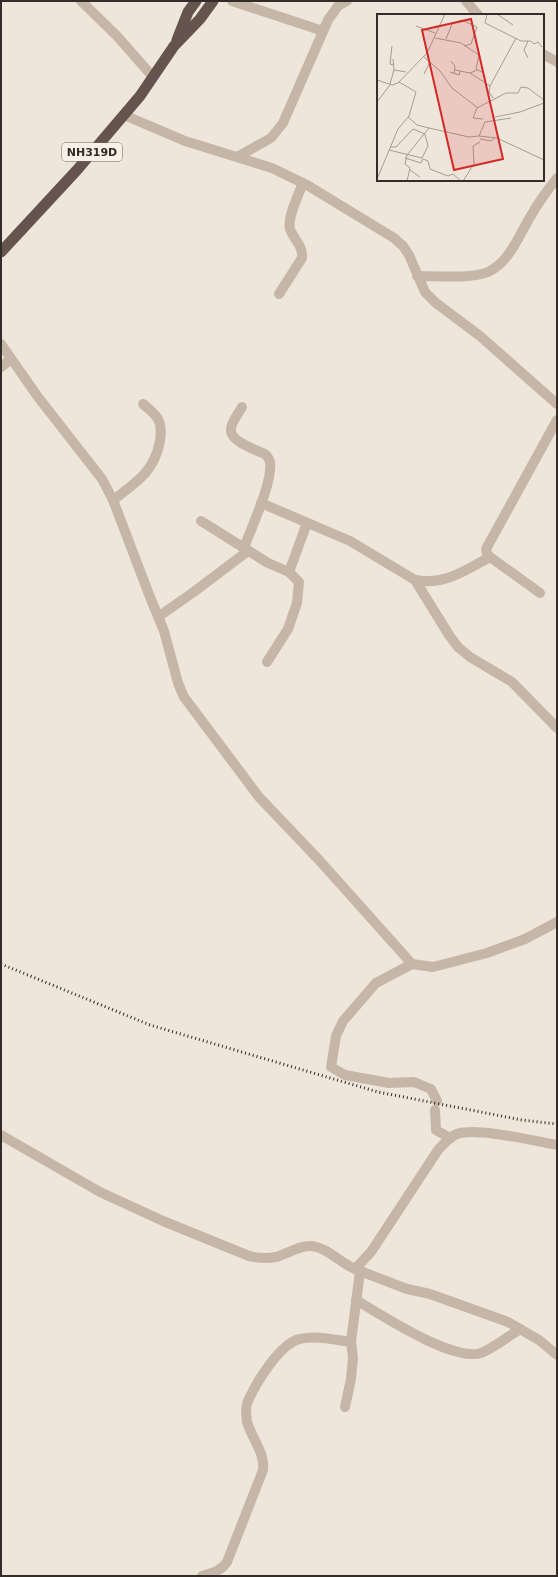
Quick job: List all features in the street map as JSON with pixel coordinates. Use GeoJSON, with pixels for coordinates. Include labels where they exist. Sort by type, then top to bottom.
{"type":"FeatureCollection","features":[{"type":"Feature","properties":{"kind":"highway","name":"NH319D"},"geometry":{"type":"LineString","coordinates":[[174,46],[188,12],[196,1]]}},
{"type":"Feature","properties":{"kind":"highway","name":"NH319D"},"geometry":{"type":"LineString","coordinates":[[1,252],[77,170],[124,115],[140,96],[174,46],[200,19],[213,1]]}},
{"type":"Feature","properties":{"kind":"street"},"geometry":{"type":"LineString","coordinates":[[81,1],[117,36],[153,77]]}},
{"type":"Feature","properties":{"kind":"street"},"geometry":{"type":"LineString","coordinates":[[232,1],[323,31]]}},
{"type":"Feature","properties":{"kind":"street"},"geometry":{"type":"LineString","coordinates":[[237,157],[271,138],[283,123],[328,20],[338,6],[347,1]]}},
{"type":"Feature","properties":{"kind":"street"},"geometry":{"type":"LineString","coordinates":[[466,1],[477,14]]}},
{"type":"Feature","properties":{"kind":"street"},"geometry":{"type":"LineString","coordinates":[[544,55],[557,62]]}},
{"type":"Feature","properties":{"kind":"street"},"geometry":{"type":"LineString","coordinates":[[124,115],[185,142],[272,168],[303,183],[394,238],[403,246],[409,255],[425,292],[436,303],[480,336],[557,404]]}},
{"type":"Feature","properties":{"kind":"street"},"geometry":{"type":"LineString","coordinates":[[417,276],[469,276],[487,272],[499,264],[511,251],[532,213],[557,178]]}},
{"type":"Feature","properties":{"kind":"street"},"geometry":{"type":"LineString","coordinates":[[280,294],[302,258],[301,246],[290,228],[290,219],[303,183]]}},
{"type":"Feature","properties":{"kind":"street"},"geometry":{"type":"LineString","coordinates":[[1,344],[38,397],[102,479],[113,500],[164,631],[178,683],[184,697],[258,797],[319,860],[412,964]]}},
{"type":"Feature","properties":{"kind":"street"},"geometry":{"type":"LineString","coordinates":[[1,367],[11,359]]}},
{"type":"Feature","properties":{"kind":"street"},"geometry":{"type":"LineString","coordinates":[[113,500],[151,468],[158,453],[161,432],[160,422],[156,414],[143,404]]}},
{"type":"Feature","properties":{"kind":"street"},"geometry":{"type":"LineString","coordinates":[[158,617],[195,591],[246,549],[267,482],[270,463],[265,454],[237,440],[230,432],[231,427],[242,407]]}},
{"type":"Feature","properties":{"kind":"street"},"geometry":{"type":"LineString","coordinates":[[540,593],[490,557],[487,554],[486,549],[557,420]]}},
{"type":"Feature","properties":{"kind":"street"},"geometry":{"type":"LineString","coordinates":[[261,503],[350,540],[415,580],[427,582],[447,579],[490,557]]}},
{"type":"Feature","properties":{"kind":"street"},"geometry":{"type":"LineString","coordinates":[[201,521],[268,563],[289,572],[300,582],[297,603],[288,629],[267,662]]}},
{"type":"Feature","properties":{"kind":"street"},"geometry":{"type":"LineString","coordinates":[[289,572],[307,523]]}},
{"type":"Feature","properties":{"kind":"street"},"geometry":{"type":"LineString","coordinates":[[415,580],[458,647],[470,657],[512,682],[557,728]]}},
{"type":"Feature","properties":{"kind":"street"},"geometry":{"type":"LineString","coordinates":[[450,1138],[436,1130],[436,1105],[431,1088],[414,1082],[389,1084],[345,1076],[331,1067],[336,1036],[343,1021],[376,984],[412,964],[433,966],[487,953],[524,939],[557,922]]}},
{"type":"Feature","properties":{"kind":"street"},"geometry":{"type":"LineString","coordinates":[[345,1406],[351,1379],[353,1358],[351,1342],[358,1270],[438,1150],[450,1138],[458,1134],[474,1131],[557,1145]]}},
{"type":"Feature","properties":{"kind":"street"},"geometry":{"type":"LineString","coordinates":[[1,1135],[100,1192],[163,1221],[249,1256],[256,1258],[275,1257],[309,1246],[326,1250],[344,1264],[358,1270],[407,1289],[430,1294],[501,1320],[539,1340],[557,1355]]}},
{"type":"Feature","properties":{"kind":"street"},"geometry":{"type":"LineString","coordinates":[[356,1300],[403,1328],[442,1346],[465,1354],[481,1353],[520,1329]]}},
{"type":"Feature","properties":{"kind":"street"},"geometry":{"type":"LineString","coordinates":[[202,1576],[216,1572],[224,1567],[227,1562],[263,1470],[263,1458],[247,1422],[246,1410],[248,1401],[267,1367],[292,1341],[300,1338],[351,1342]]}},
{"type":"Feature","properties":{"kind":"railway"},"geometry":{"type":"LineString","coordinates":[[1,964],[150,1025],[378,1092],[522,1120],[557,1124]]}}]}
